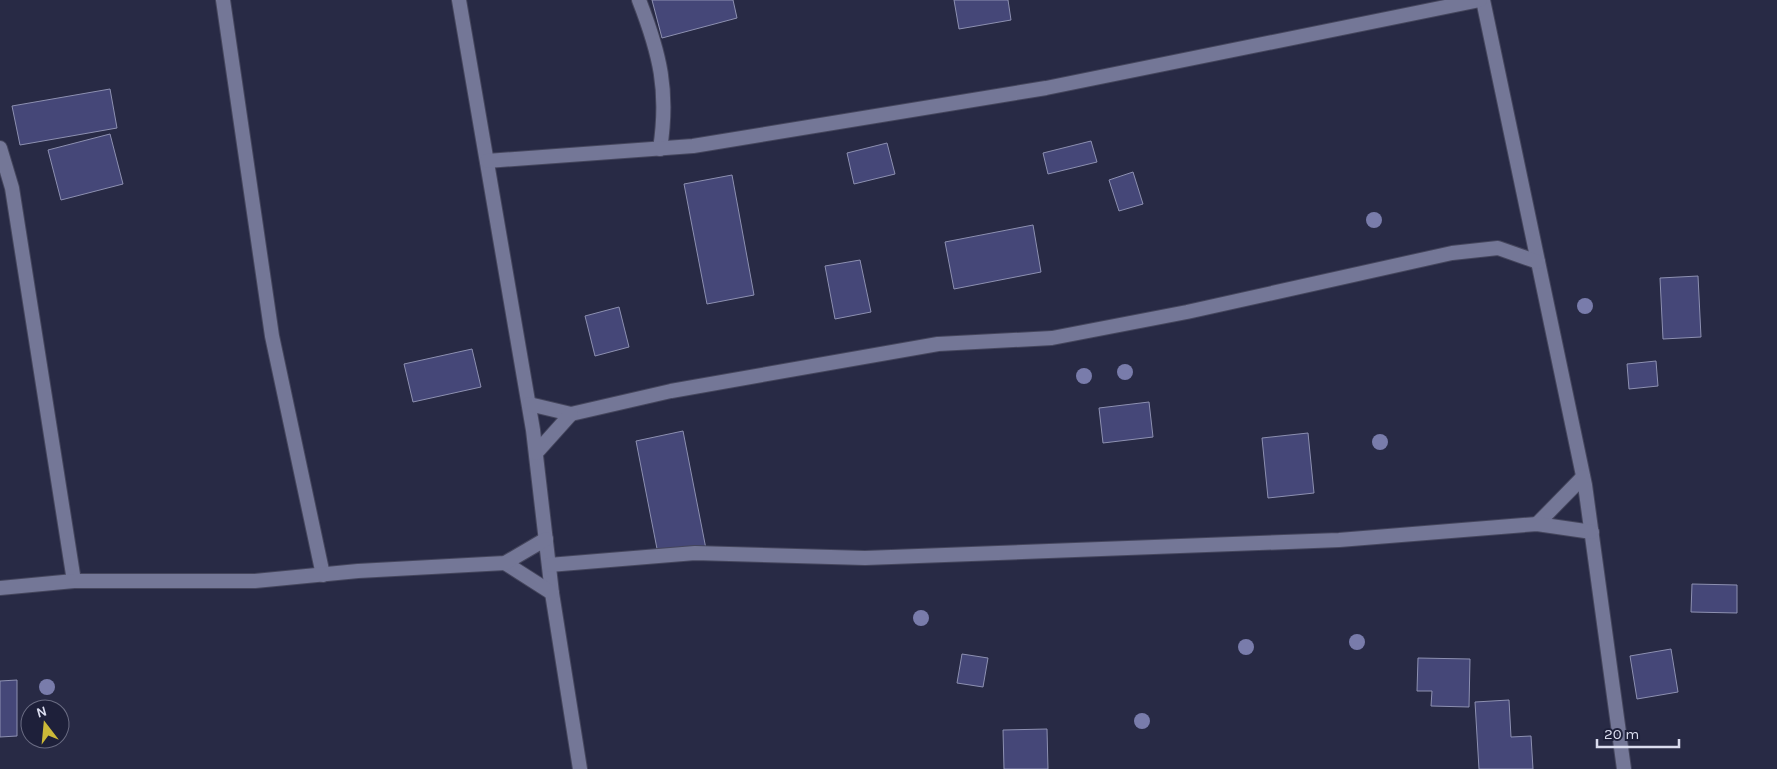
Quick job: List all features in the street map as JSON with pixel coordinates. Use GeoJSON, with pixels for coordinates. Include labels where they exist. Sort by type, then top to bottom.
{"type":"FeatureCollection","features":[{"type":"Feature","properties":{"kind":"street"},"geometry":{"type":"LineString","coordinates":[[223,0],[272,336],[323,575]]}},
{"type":"Feature","properties":{"kind":"street"},"geometry":{"type":"LineString","coordinates":[[459,0],[529,404],[552,593],[580,769]]}},
{"type":"Feature","properties":{"kind":"street"},"geometry":{"type":"LineString","coordinates":[[639,0],[652,35],[663,80],[664,122],[660,149]]}},
{"type":"Feature","properties":{"kind":"street"},"geometry":{"type":"LineString","coordinates":[[487,162],[693,146],[1046,88],[1481,0],[1584,477],[1624,769]]}},
{"type":"Feature","properties":{"kind":"street"},"geometry":{"type":"LineString","coordinates":[[0,148],[12,188],[74,581]]}},
{"type":"Feature","properties":{"kind":"street"},"geometry":{"type":"LineString","coordinates":[[529,404],[571,414],[671,391],[938,344],[1052,338],[1188,312],[1452,253],[1498,248],[1538,262]]}},
{"type":"Feature","properties":{"kind":"street"},"geometry":{"type":"LineString","coordinates":[[536,453],[571,414]]}},
{"type":"Feature","properties":{"kind":"street"},"geometry":{"type":"LineString","coordinates":[[1537,524],[1584,477]]}},
{"type":"Feature","properties":{"kind":"street"},"geometry":{"type":"LineString","coordinates":[[549,565],[695,553],[865,558],[1339,540],[1537,524],[1592,532]]}},
{"type":"Feature","properties":{"kind":"street"},"geometry":{"type":"LineString","coordinates":[[0,588],[74,581],[255,581],[358,571],[505,563],[546,539]]}},
{"type":"Feature","properties":{"kind":"street"},"geometry":{"type":"LineString","coordinates":[[505,563],[552,593]]}},
{"type":"Feature","properties":{"kind":"building"},"geometry":{"type":"Polygon","coordinates":[[[652,0],[733,0],[737,18],[662,38],[652,0]]]}},
{"type":"Feature","properties":{"kind":"building"},"geometry":{"type":"Polygon","coordinates":[[[954,0],[1008,0],[1011,20],[959,29],[954,0]]]}},
{"type":"Feature","properties":{"kind":"building"},"geometry":{"type":"Polygon","coordinates":[[[110,89],[117,128],[20,145],[12,106],[110,89]]]}},
{"type":"Feature","properties":{"kind":"building"},"geometry":{"type":"Polygon","coordinates":[[[110,134],[123,184],[61,200],[48,150],[110,134]]]}},
{"type":"Feature","properties":{"kind":"building"},"geometry":{"type":"Polygon","coordinates":[[[1091,141],[1097,162],[1048,174],[1043,153],[1091,141]]]}},
{"type":"Feature","properties":{"kind":"building"},"geometry":{"type":"Polygon","coordinates":[[[887,143],[895,174],[854,184],[847,153],[887,143]]]}},
{"type":"Feature","properties":{"kind":"building"},"geometry":{"type":"Polygon","coordinates":[[[1133,172],[1143,204],[1119,211],[1109,180],[1133,172]]]}},
{"type":"Feature","properties":{"kind":"building"},"geometry":{"type":"Polygon","coordinates":[[[732,175],[754,295],[707,304],[684,184],[732,175]]]}},
{"type":"Feature","properties":{"kind":"building"},"geometry":{"type":"Polygon","coordinates":[[[1033,225],[1041,272],[954,289],[945,242],[1033,225]]]}},
{"type":"Feature","properties":{"kind":"building"},"geometry":{"type":"Polygon","coordinates":[[[860,260],[871,312],[835,319],[825,266],[860,260]]]}},
{"type":"Feature","properties":{"kind":"building"},"geometry":{"type":"Polygon","coordinates":[[[1698,276],[1701,337],[1663,339],[1660,278],[1698,276]]]}},
{"type":"Feature","properties":{"kind":"building"},"geometry":{"type":"Polygon","coordinates":[[[619,307],[629,347],[595,356],[585,316],[619,307]]]}},
{"type":"Feature","properties":{"kind":"building"},"geometry":{"type":"Polygon","coordinates":[[[472,349],[481,387],[413,402],[404,364],[472,349]]]}},
{"type":"Feature","properties":{"kind":"building"},"geometry":{"type":"Polygon","coordinates":[[[1656,361],[1658,386],[1629,389],[1627,364],[1656,361]]]}},
{"type":"Feature","properties":{"kind":"building"},"geometry":{"type":"Polygon","coordinates":[[[1149,402],[1153,437],[1103,443],[1099,408],[1149,402]]]}},
{"type":"Feature","properties":{"kind":"building"},"geometry":{"type":"Polygon","coordinates":[[[683,431],[706,549],[659,559],[636,441],[683,431]]]}},
{"type":"Feature","properties":{"kind":"building"},"geometry":{"type":"Polygon","coordinates":[[[1308,433],[1314,493],[1268,498],[1262,438],[1308,433]]]}},
{"type":"Feature","properties":{"kind":"building"},"geometry":{"type":"Polygon","coordinates":[[[1692,584],[1737,585],[1737,613],[1691,612],[1692,584]]]}},
{"type":"Feature","properties":{"kind":"building"},"geometry":{"type":"Polygon","coordinates":[[[1671,649],[1678,692],[1637,699],[1630,656],[1671,649]]]}},
{"type":"Feature","properties":{"kind":"building"},"geometry":{"type":"Polygon","coordinates":[[[962,654],[988,658],[983,687],[957,683],[962,654]]]}},
{"type":"Feature","properties":{"kind":"building"},"geometry":{"type":"Polygon","coordinates":[[[1418,658],[1470,659],[1469,707],[1431,706],[1432,691],[1417,691],[1418,658]]]}},
{"type":"Feature","properties":{"kind":"building"},"geometry":{"type":"Polygon","coordinates":[[[17,680],[17,736],[0,737],[0,681],[17,680]]]}},
{"type":"Feature","properties":{"kind":"building"},"geometry":{"type":"Polygon","coordinates":[[[1509,700],[1511,737],[1531,736],[1533,769],[1479,769],[1475,702],[1509,700]]]}},
{"type":"Feature","properties":{"kind":"building"},"geometry":{"type":"Polygon","coordinates":[[[1047,729],[1048,769],[1004,769],[1003,730],[1047,729]]]}}]}
